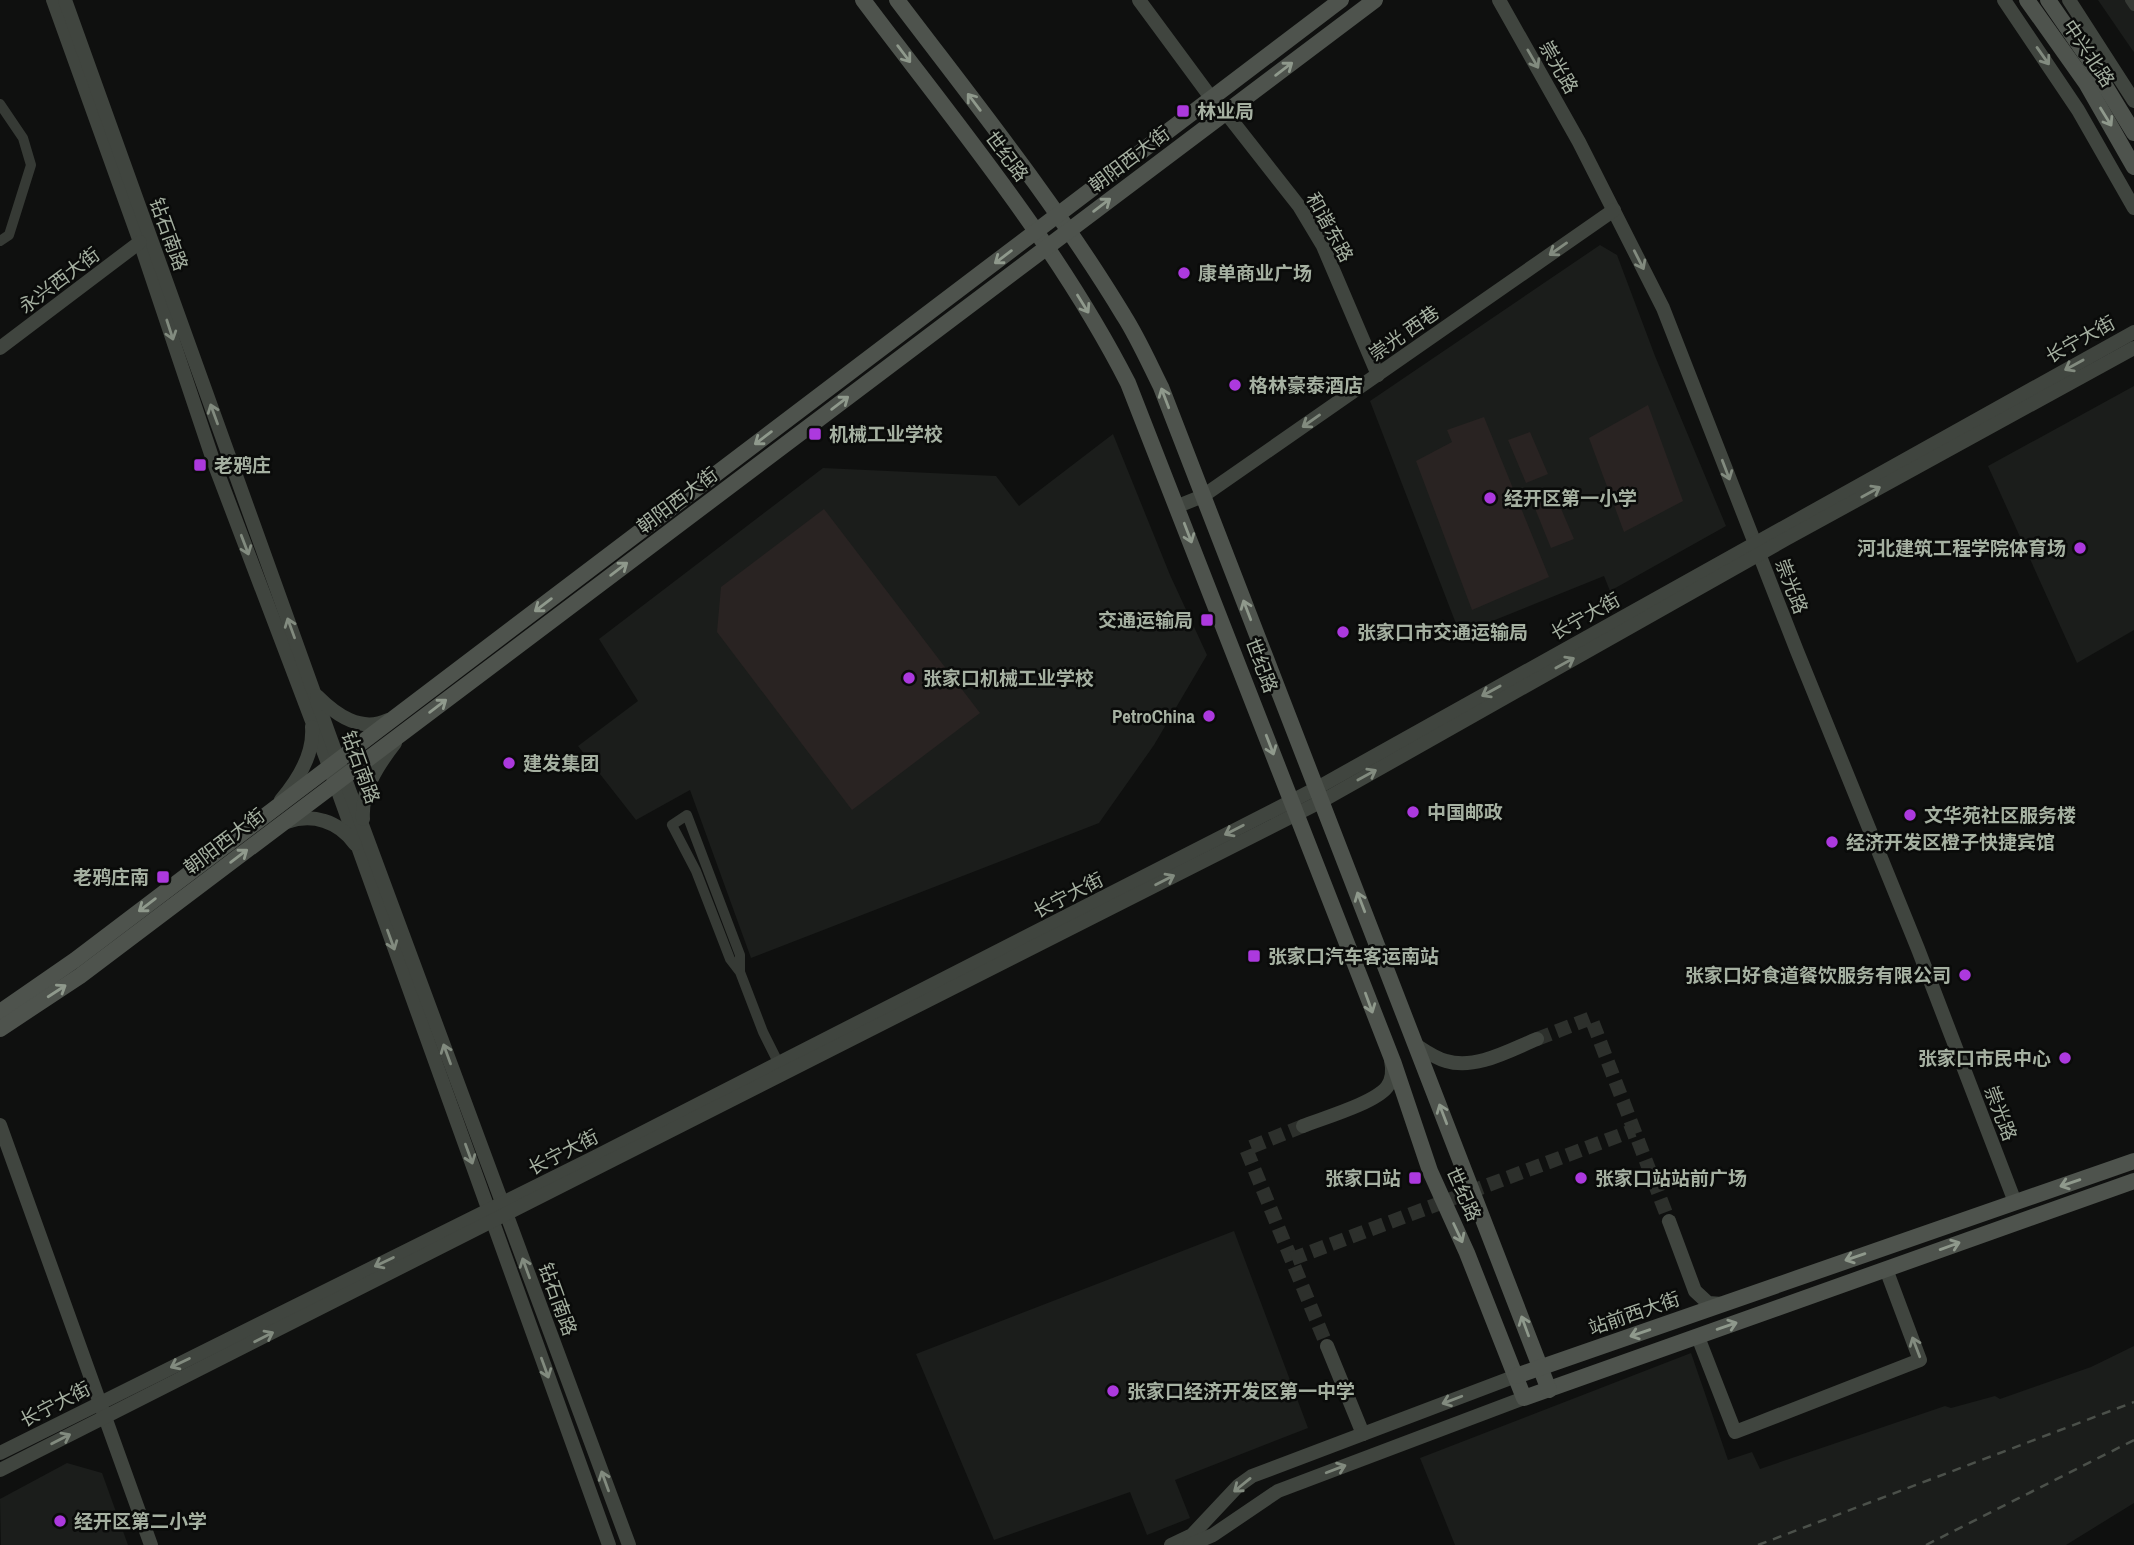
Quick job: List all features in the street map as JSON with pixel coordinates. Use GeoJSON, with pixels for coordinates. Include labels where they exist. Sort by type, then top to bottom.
{"type":"FeatureCollection","features":[{"type":"Feature","properties":{"kind":"main road","name":"钻石南路"},"geometry":{"type":"LineString","coordinates":[[53,0],[140,242],[214,463],[312,719],[334,763]]}},
{"type":"Feature","properties":{"kind":"main road","name":"钻石南路"},"geometry":{"type":"LineString","coordinates":[[65,0],[314,692],[359,850],[497,1212],[629,1545]]}},
{"type":"Feature","properties":{"kind":"main road","name":"世纪路"},"geometry":{"type":"LineString","coordinates":[[863,0],[1038,231],[1106,341],[1128,383],[1388,1049],[1430,1171],[1469,1257],[1524,1398]]}},
{"type":"Feature","properties":{"kind":"main road","name":"世纪路"},"geometry":{"type":"LineString","coordinates":[[897,0],[1058,216],[1125,317],[1161,387],[1549,1390]]}},
{"type":"Feature","properties":{"kind":"main road"},"geometry":{"type":"LineString","coordinates":[[1139,0],[1212,99]]}},
{"type":"Feature","properties":{"kind":"main road","name":"朝阳西大街"},"geometry":{"type":"LineString","coordinates":[[0,1012],[75,960],[1341,0]]}},
{"type":"Feature","properties":{"kind":"main road","name":"朝阳西大街"},"geometry":{"type":"LineString","coordinates":[[0,1029],[80,976],[1375,0]]}},
{"type":"Feature","properties":{"kind":"main road","name":"崇光路"},"geometry":{"type":"LineString","coordinates":[[1499,0],[1579,142],[1663,307],[1757,549],[1918,948],[2015,1202]]}},
{"type":"Feature","properties":{"kind":"main road"},"geometry":{"type":"LineString","coordinates":[[2004,0],[2078,110],[2134,208]]}},
{"type":"Feature","properties":{"kind":"main road","name":"中兴北路"},"geometry":{"type":"LineString","coordinates":[[2027,0],[2086,83],[2134,167]]}},
{"type":"Feature","properties":{"kind":"main road","name":"中兴北路"},"geometry":{"type":"LineString","coordinates":[[2048,0],[2090,61],[2134,133]]}},
{"type":"Feature","properties":{"kind":"main road"},"geometry":{"type":"LineString","coordinates":[[2069,0],[2134,101]]}},
{"type":"Feature","properties":{"kind":"main road","name":"和谐东路"},"geometry":{"type":"LineString","coordinates":[[1226,113],[1299,206],[1323,246],[1378,375]]}},
{"type":"Feature","properties":{"kind":"main road","name":"崇光 西巷"},"geometry":{"type":"LineString","coordinates":[[1178,506],[1203,496],[1614,210]]}},
{"type":"Feature","properties":{"kind":"main road","name":"永兴西大街"},"geometry":{"type":"LineString","coordinates":[[0,348],[140,242]]}},
{"type":"Feature","properties":{"kind":"main road","name":"长宁大街"},"geometry":{"type":"LineString","coordinates":[[0,1470],[102,1411],[1319,794],[1757,549],[2134,332]]}},
{"type":"Feature","properties":{"kind":"main road","name":"长宁大街"},"geometry":{"type":"LineString","coordinates":[[1757,549],[2134,348]]}},
{"type":"Feature","properties":{"kind":"main road"},"geometry":{"type":"LineString","coordinates":[[314,692],[336,714],[365,725],[379,724],[397,715]]}},
{"type":"Feature","properties":{"kind":"main road"},"geometry":{"type":"LineString","coordinates":[[274,808],[291,788],[307,760],[313,737],[312,719]]}},
{"type":"Feature","properties":{"kind":"main road"},"geometry":{"type":"LineString","coordinates":[[364,831],[363,803],[366,792],[382,759],[408,728]]}},
{"type":"Feature","properties":{"kind":"main road","name":"钻石南路"},"geometry":{"type":"LineString","coordinates":[[340,780],[364,831],[497,1212],[609,1545]]}},
{"type":"Feature","properties":{"kind":"main road","name":"长宁大街"},"geometry":{"type":"LineString","coordinates":[[497,1212],[779,1064],[1294,807]]}},
{"type":"Feature","properties":{"kind":"main road"},"geometry":{"type":"LineString","coordinates":[[282,823],[298,818],[319,819],[345,834],[359,850]]}},
{"type":"Feature","properties":{"kind":"main road"},"geometry":{"type":"LineString","coordinates":[[1303,1126],[1376,1097],[1389,1085],[1392,1077],[1388,1049],[1414,1038],[1445,1061],[1462,1063],[1483,1060],[1537,1039]]}},
{"type":"Feature","properties":{"kind":"main road"},"geometry":{"type":"LineString","coordinates":[[0,1125],[151,1545]]}},
{"type":"Feature","properties":{"kind":"main road","name":"站前西大街"},"geometry":{"type":"LineString","coordinates":[[1171,1545],[1192,1535],[1238,1486],[1252,1476],[1516,1376],[2134,1161]]}},
{"type":"Feature","properties":{"kind":"main road"},"geometry":{"type":"LineString","coordinates":[[1190,1545],[1213,1535],[1278,1491],[1524,1398],[2134,1181]]}},
{"type":"Feature","properties":{"kind":"main road"},"geometry":{"type":"LineString","coordinates":[[1669,1221],[1695,1292],[1708,1303],[1723,1304]]}},
{"type":"Feature","properties":{"kind":"main road"},"geometry":{"type":"LineString","coordinates":[[1469,1257],[1493,1248]]}},
{"type":"Feature","properties":{"kind":"main road"},"geometry":{"type":"LineString","coordinates":[[1698,1336],[1735,1432],[1920,1360],[1886,1269]]}},
{"type":"Feature","properties":{"kind":"main road"},"geometry":{"type":"LineString","coordinates":[[1799,1276],[1807,1298]]}},
{"type":"Feature","properties":{"kind":"main road"},"geometry":{"type":"LineString","coordinates":[[1327,1346],[1363,1434]]}},
{"type":"Feature","properties":{"kind":"main road","name":"长宁大街"},"geometry":{"type":"LineString","coordinates":[[0,1453],[102,1411]]}},
{"type":"Feature","properties":{"kind":"street"},"geometry":{"type":"LineString","coordinates":[[2130,0],[2134,6]]}},
{"type":"Feature","properties":{"kind":"street"},"geometry":{"type":"LineString","coordinates":[[0,104],[23,138],[31,165],[9,235],[0,241]]}},
{"type":"Feature","properties":{"kind":"street"},"geometry":{"type":"LineString","coordinates":[[740,972],[740,955],[687,815],[672,825],[696,871],[730,959],[740,972],[762,1032],[779,1064]]}},
{"type":"Feature","properties":{"kind":"shaded area"},"geometry":{"type":"Polygon","coordinates":[[[2098,0],[2134,0],[2134,52],[2133,51],[2098,0]]]}},
{"type":"Feature","properties":{"kind":"shaded area","name":"经开区第一小学"},"geometry":{"type":"Polygon","coordinates":[[[1600,245],[1617,255],[1655,356],[1726,526],[1610,591],[1604,576],[1460,634],[1370,401],[1600,245]]]}},
{"type":"Feature","properties":{"kind":"shaded area","name":"河北建筑工程学院体育场"},"geometry":{"type":"Polygon","coordinates":[[[2134,386],[2134,630],[2077,663],[1988,466],[2134,386]]]}},
{"type":"Feature","properties":{"kind":"shaded area"},"geometry":{"type":"Polygon","coordinates":[[[1648,405],[1683,501],[1624,532],[1589,438],[1648,405]]]}},
{"type":"Feature","properties":{"kind":"shaded area"},"geometry":{"type":"Polygon","coordinates":[[[1484,417],[1549,577],[1472,610],[1416,461],[1452,442],[1447,430],[1484,417]]]}},
{"type":"Feature","properties":{"kind":"shaded area"},"geometry":{"type":"Polygon","coordinates":[[[1530,432],[1548,474],[1526,483],[1508,440],[1530,432]]]}},
{"type":"Feature","properties":{"kind":"shaded area","name":"张家口机械工业学校"},"geometry":{"type":"Polygon","coordinates":[[[1113,434],[1170,575],[1207,655],[1154,745],[1099,823],[751,958],[690,790],[636,820],[578,746],[638,701],[599,639],[823,468],[996,476],[1019,506],[1113,434]]]}},
{"type":"Feature","properties":{"kind":"shaded area"},"geometry":{"type":"Polygon","coordinates":[[[1556,497],[1574,539],[1551,548],[1534,506],[1556,497]]]}},
{"type":"Feature","properties":{"kind":"shaded area"},"geometry":{"type":"Polygon","coordinates":[[[824,509],[980,713],[852,810],[717,632],[721,587],[824,509]]]}},
{"type":"Feature","properties":{"kind":"shaded area","name":"张家口经济开发区第一中学"},"geometry":{"type":"Polygon","coordinates":[[[1234,1231],[1308,1428],[1175,1480],[1190,1518],[1147,1535],[1130,1492],[994,1540],[916,1354],[1234,1231]]]}},
{"type":"Feature","properties":{"kind":"shaded area"},"geometry":{"type":"Polygon","coordinates":[[[2134,1346],[2134,1503],[2066,1545],[1455,1545],[1420,1458],[1691,1353],[1728,1460],[1752,1452],[1760,1469],[1945,1406],[1951,1408],[1995,1396],[2000,1399],[2091,1367],[2134,1346]]]}},
{"type":"Feature","properties":{"kind":"shaded area","name":"经开区第二小学"},"geometry":{"type":"Polygon","coordinates":[[[67,1463],[102,1473],[128,1545],[1,1545],[0,1499],[67,1463]]]}},
{"type":"Feature","properties":{"kind":"tunnel"},"geometry":{"type":"LineString","coordinates":[[1537,1039],[1591,1018],[1669,1221]]}},
{"type":"Feature","properties":{"kind":"tunnel"},"geometry":{"type":"LineString","coordinates":[[1303,1126],[1246,1149],[1327,1346]]}},
{"type":"Feature","properties":{"kind":"tunnel"},"geometry":{"type":"LineString","coordinates":[[1292,1259],[1634,1130]]}},
{"type":"Feature","properties":{"kind":"railway"},"geometry":{"type":"LineString","coordinates":[[1758,1545],[2134,1402]]}},
{"type":"Feature","properties":{"kind":"railway"},"geometry":{"type":"LineString","coordinates":[[1926,1545],[2134,1440]]}},
{"type":"Feature","properties":{"kind":"place","name":"林业局"},"geometry":{"type":"Point","coordinates":[1183,111]}},
{"type":"Feature","properties":{"kind":"place","name":"康单商业广场"},"geometry":{"type":"Point","coordinates":[1184,273]}},
{"type":"Feature","properties":{"kind":"place","name":"格林豪泰酒店"},"geometry":{"type":"Point","coordinates":[1235,385]}},
{"type":"Feature","properties":{"kind":"place","name":"机械工业学校"},"geometry":{"type":"Point","coordinates":[815,434]}},
{"type":"Feature","properties":{"kind":"place","name":"老鸦庄"},"geometry":{"type":"Point","coordinates":[200,465]}},
{"type":"Feature","properties":{"kind":"place","name":"经开区第一小学"},"geometry":{"type":"Point","coordinates":[1490,498]}},
{"type":"Feature","properties":{"kind":"place","name":"河北建筑工程学院体育场"},"geometry":{"type":"Point","coordinates":[2080,548]}},
{"type":"Feature","properties":{"kind":"place","name":"交通运输局"},"geometry":{"type":"Point","coordinates":[1207,620]}},
{"type":"Feature","properties":{"kind":"place","name":"张家口市交通运输局"},"geometry":{"type":"Point","coordinates":[1343,632]}},
{"type":"Feature","properties":{"kind":"place","name":"张家口机械工业学校"},"geometry":{"type":"Point","coordinates":[909,678]}},
{"type":"Feature","properties":{"kind":"place","name":"PetroChina"},"geometry":{"type":"Point","coordinates":[1209,716]}},
{"type":"Feature","properties":{"kind":"place","name":"建发集团"},"geometry":{"type":"Point","coordinates":[509,763]}},
{"type":"Feature","properties":{"kind":"place","name":"中国邮政"},"geometry":{"type":"Point","coordinates":[1413,812]}},
{"type":"Feature","properties":{"kind":"place","name":"文华苑社区服务楼"},"geometry":{"type":"Point","coordinates":[1910,815]}},
{"type":"Feature","properties":{"kind":"place","name":"经济开发区橙子快捷宾馆"},"geometry":{"type":"Point","coordinates":[1832,842]}},
{"type":"Feature","properties":{"kind":"place","name":"老鸦庄南"},"geometry":{"type":"Point","coordinates":[163,877]}},
{"type":"Feature","properties":{"kind":"place","name":"张家口汽车客运南站"},"geometry":{"type":"Point","coordinates":[1254,956]}},
{"type":"Feature","properties":{"kind":"place","name":"张家口好食道餐饮服务有限公司"},"geometry":{"type":"Point","coordinates":[1965,975]}},
{"type":"Feature","properties":{"kind":"place","name":"张家口市民中心"},"geometry":{"type":"Point","coordinates":[2065,1058]}},
{"type":"Feature","properties":{"kind":"place","name":"张家口站"},"geometry":{"type":"Point","coordinates":[1415,1178]}},
{"type":"Feature","properties":{"kind":"place","name":"张家口站站前广场"},"geometry":{"type":"Point","coordinates":[1581,1178]}},
{"type":"Feature","properties":{"kind":"place","name":"张家口经济开发区第一中学"},"geometry":{"type":"Point","coordinates":[1113,1391]}},
{"type":"Feature","properties":{"kind":"place","name":"经开区第二小学"},"geometry":{"type":"Point","coordinates":[60,1521]}}]}
